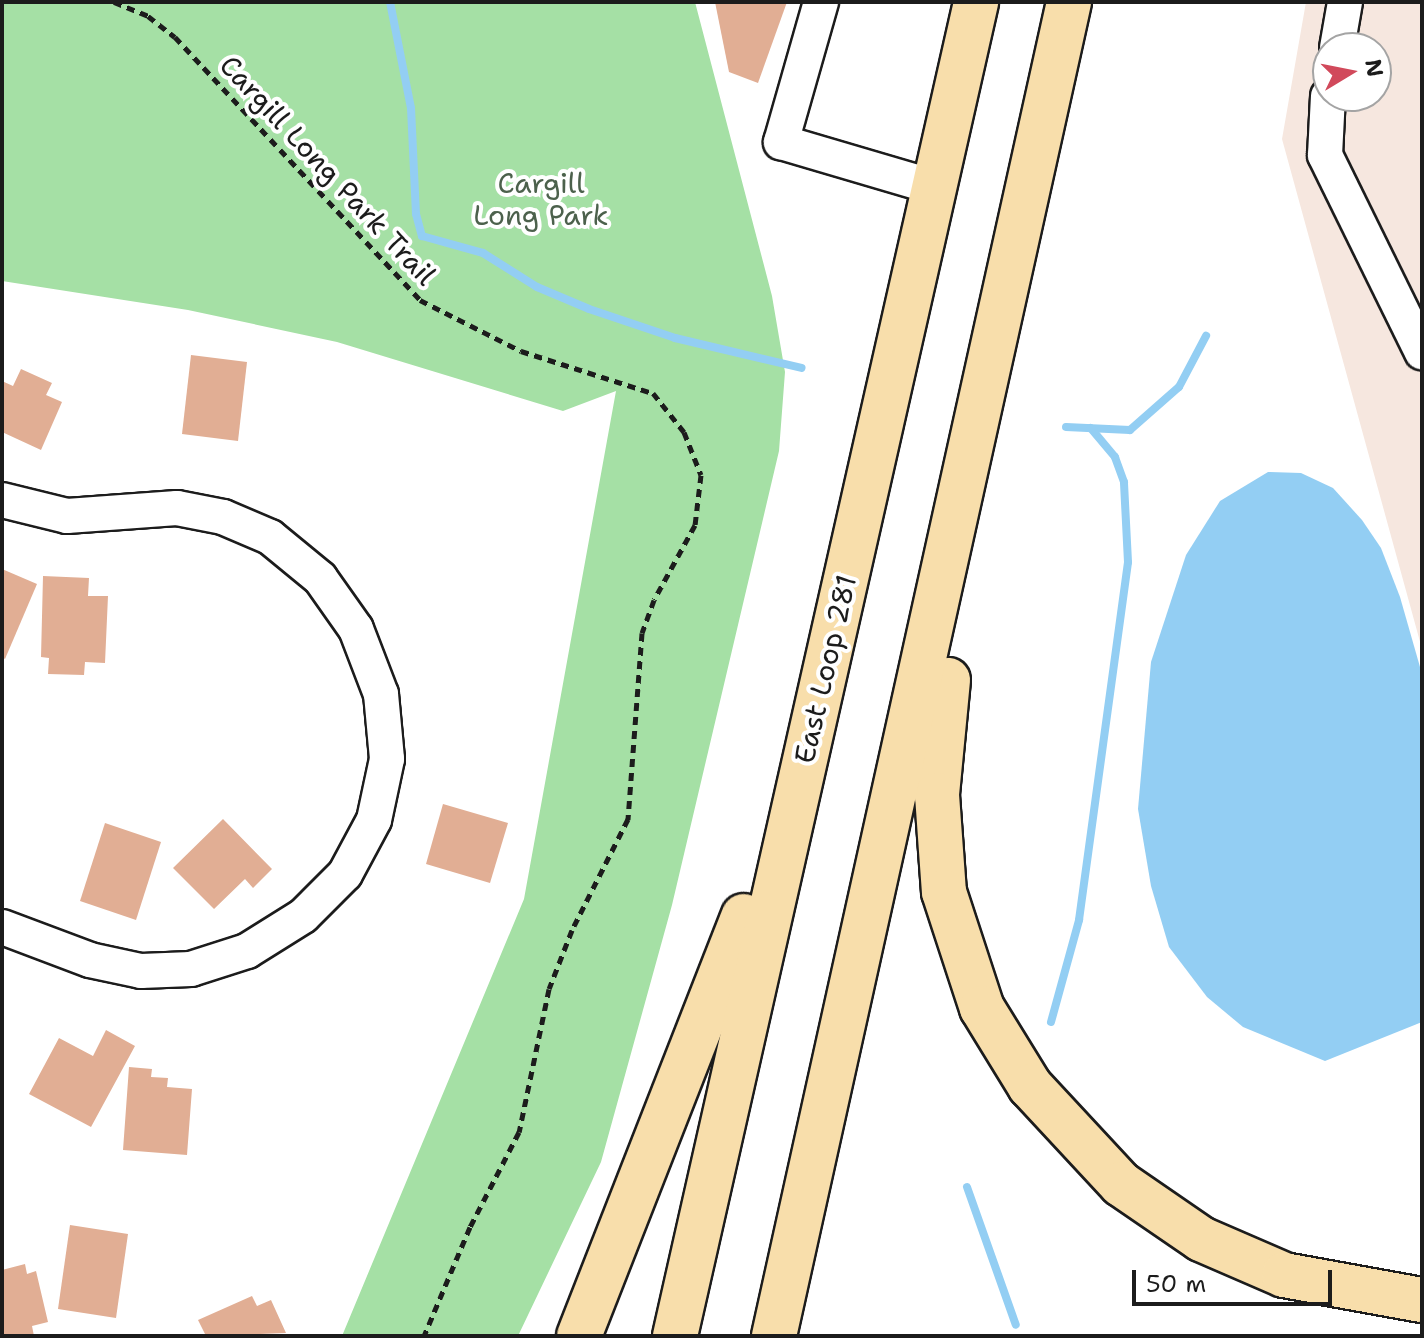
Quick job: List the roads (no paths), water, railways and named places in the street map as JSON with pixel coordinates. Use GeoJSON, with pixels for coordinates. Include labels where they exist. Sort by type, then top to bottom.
{"type":"FeatureCollection","features":[{"type":"Feature","properties":{"kind":"highway","name":"East Loop 281"},"geometry":{"type":"LineString","coordinates":[[675,1336],[976,2]]}},
{"type":"Feature","properties":{"kind":"highway"},"geometry":{"type":"LineString","coordinates":[[774,1336],[1069,2]]}},
{"type":"Feature","properties":{"kind":"highway"},"geometry":{"type":"LineString","coordinates":[[977,429],[937,795],[939,860],[950,919],[982,1008],[1050,1113],[1096,1162],[1163,1215],[1228,1253],[1284,1275],[1347,1291],[1422,1300]]}},
{"type":"Feature","properties":{"kind":"highway"},"geometry":{"type":"LineString","coordinates":[[579,1336],[725,972],[816,705]]}},
{"type":"Feature","properties":{"kind":"street"},"geometry":{"type":"LineString","coordinates":[[821,2],[781,142],[934,187]]}},
{"type":"Feature","properties":{"kind":"street"},"geometry":{"type":"LineString","coordinates":[[1340,32],[1345,2]]}},
{"type":"Feature","properties":{"kind":"street"},"geometry":{"type":"LineString","coordinates":[[1327,112],[1325,155],[1422,352]]}},
{"type":"Feature","properties":{"kind":"street"},"geometry":{"type":"LineString","coordinates":[[2,500],[67,516],[177,508],[223,517],[270,537],[320,578],[356,629],[381,694],[387,759],[374,820],[345,874],[303,916],[247,951],[191,969],[141,971],[90,960],[2,927]]}},
{"type":"Feature","properties":{"kind":"water"},"geometry":{"type":"Polygon","coordinates":[[[1268,472],[1301,473],[1333,488],[1362,520],[1381,548],[1400,597],[1422,674],[1422,1022],[1325,1061],[1243,1027],[1207,997],[1169,947],[1151,886],[1138,809],[1151,662],[1186,555],[1220,501],[1268,472]]]}},
{"type":"Feature","properties":{"kind":"waterway"},"geometry":{"type":"LineString","coordinates":[[390,2],[411,108],[416,214],[422,236],[483,253],[537,287],[589,309],[675,338],[802,368]]}},
{"type":"Feature","properties":{"kind":"waterway"},"geometry":{"type":"LineString","coordinates":[[1066,427],[1130,430],[1179,387],[1206,336]]}},
{"type":"Feature","properties":{"kind":"waterway"},"geometry":{"type":"LineString","coordinates":[[1051,1022],[1079,920],[1128,562],[1124,482],[1115,457],[1091,428]]}},
{"type":"Feature","properties":{"kind":"waterway"},"geometry":{"type":"LineString","coordinates":[[967,1187],[1016,1325]]}},
{"type":"Feature","properties":{"kind":"park label","name":"Cargill Long Park"},"geometry":{"type":"Point","coordinates":[541,199]}}]}
